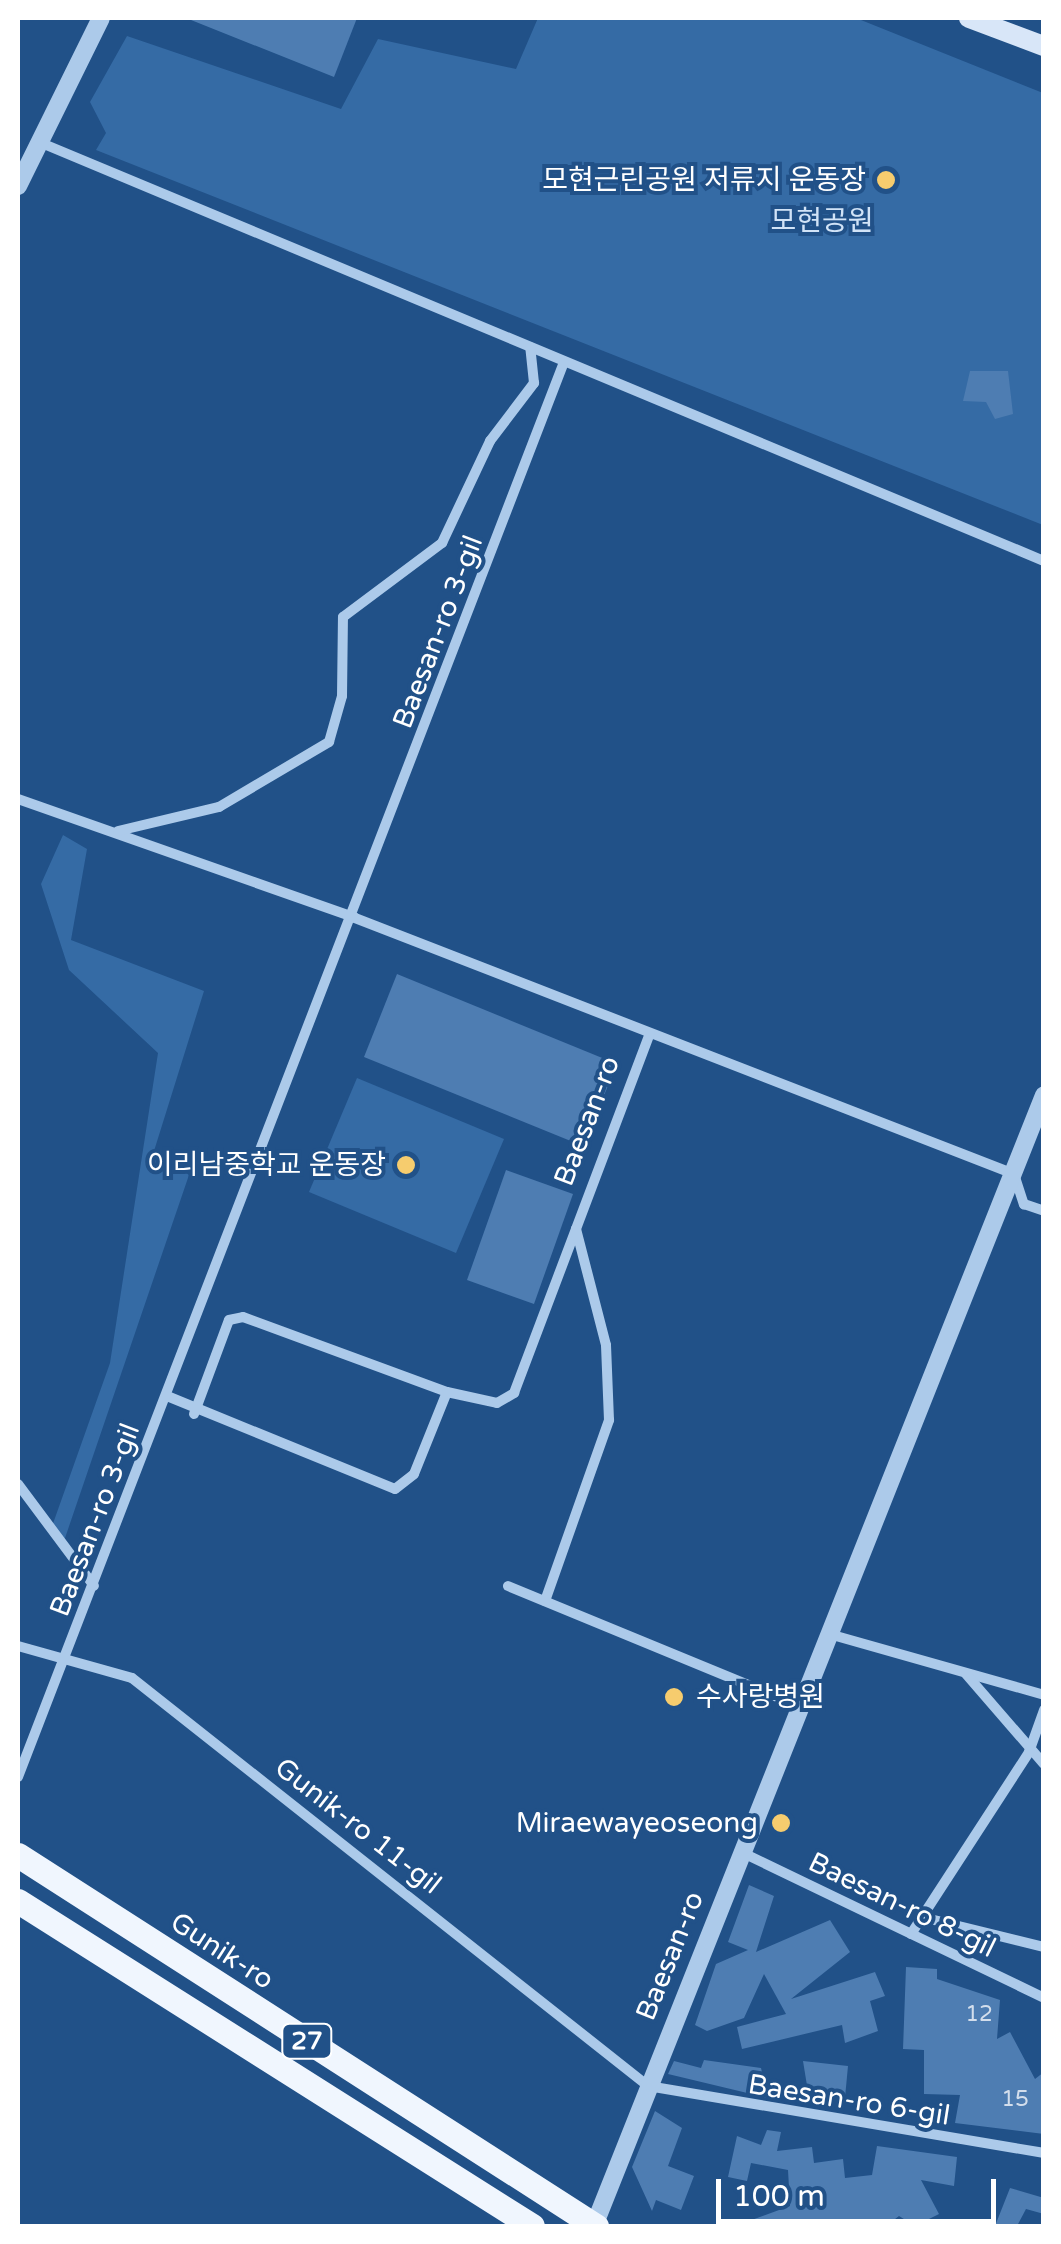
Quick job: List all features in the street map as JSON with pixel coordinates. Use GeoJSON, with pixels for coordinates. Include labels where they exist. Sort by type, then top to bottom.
{"type":"FeatureCollection","features":[{"type":"Feature","properties":{"kind":"main road"},"geometry":{"type":"LineString","coordinates":[[969,18],[1044,46]]}},
{"type":"Feature","properties":{"kind":"main road","name":"Gunik-ro"},"geometry":{"type":"LineString","coordinates":[[18,1855],[595,2226]]}},
{"type":"Feature","properties":{"kind":"main road","name":"27"},"geometry":{"type":"LineString","coordinates":[[18,1901],[532,2226]]}},
{"type":"Feature","properties":{"kind":"street"},"geometry":{"type":"LineString","coordinates":[[18,186],[101,18]]}},
{"type":"Feature","properties":{"kind":"street"},"geometry":{"type":"LineString","coordinates":[[39,142],[1044,560]]}},
{"type":"Feature","properties":{"kind":"street"},"geometry":{"type":"LineString","coordinates":[[117,831],[219,808],[329,742],[342,696],[344,617],[442,543],[490,441],[534,383],[530,347]]}},
{"type":"Feature","properties":{"kind":"street","name":"Baesan-ro 3-gil"},"geometry":{"type":"LineString","coordinates":[[65,1661],[355,918],[564,362]]}},
{"type":"Feature","properties":{"kind":"street"},"geometry":{"type":"LineString","coordinates":[[18,801],[117,831],[355,918],[650,1034]]}},
{"type":"Feature","properties":{"kind":"street","name":"Baesan-ro"},"geometry":{"type":"LineString","coordinates":[[545,1601],[609,1420],[606,1345],[576,1228],[650,1034],[1014,1174]]}},
{"type":"Feature","properties":{"kind":"street","name":"Baesan-ro"},"geometry":{"type":"LineString","coordinates":[[595,2226],[798,1706],[1044,1095]]}},
{"type":"Feature","properties":{"kind":"street"},"geometry":{"type":"LineString","coordinates":[[1014,1174],[1024,1204],[1044,1211]]}},
{"type":"Feature","properties":{"kind":"street"},"geometry":{"type":"LineString","coordinates":[[194,1414],[229,1320],[243,1317],[447,1392],[497,1403],[514,1393],[576,1228]]}},
{"type":"Feature","properties":{"kind":"street","name":"Baesan-ro 3-gil"},"geometry":{"type":"LineString","coordinates":[[167,1396],[194,1414],[395,1489],[414,1474],[447,1392]]}},
{"type":"Feature","properties":{"kind":"street"},"geometry":{"type":"LineString","coordinates":[[18,1484],[94,1586]]}},
{"type":"Feature","properties":{"kind":"street"},"geometry":{"type":"LineString","coordinates":[[508,1586],[798,1706]]}},
{"type":"Feature","properties":{"kind":"street"},"geometry":{"type":"LineString","coordinates":[[829,1634],[1044,1695]]}},
{"type":"Feature","properties":{"kind":"street","name":"Gunik-ro 11-gil"},"geometry":{"type":"LineString","coordinates":[[18,1646],[132,1678],[648,2086]]}},
{"type":"Feature","properties":{"kind":"street"},"geometry":{"type":"LineString","coordinates":[[18,1777],[65,1661]]}},
{"type":"Feature","properties":{"kind":"street"},"geometry":{"type":"LineString","coordinates":[[964,1673],[1028,1752],[1044,1764]]}},
{"type":"Feature","properties":{"kind":"street"},"geometry":{"type":"LineString","coordinates":[[911,1934],[1028,1752],[1044,1710]]}},
{"type":"Feature","properties":{"kind":"street","name":"Baesan-ro 8-gil"},"geometry":{"type":"LineString","coordinates":[[741,1852],[1044,1998]]}},
{"type":"Feature","properties":{"kind":"street"},"geometry":{"type":"LineString","coordinates":[[922,1917],[1044,1947]]}},
{"type":"Feature","properties":{"kind":"street","name":"Baesan-ro 6-gil"},"geometry":{"type":"LineString","coordinates":[[648,2086],[1044,2153]]}},
{"type":"Feature","properties":{"kind":"green space","name":"모현공원"},"geometry":{"type":"Polygon","coordinates":[[[538,18],[856,18],[1043,93],[1043,525],[96,150],[106,133],[90,102],[127,36],[341,109],[378,39],[516,69],[538,18]]]}},
{"type":"Feature","properties":{"kind":"green space"},"geometry":{"type":"Polygon","coordinates":[[[63,835],[87,849],[71,940],[204,991],[154,1151],[189,1175],[64,1541],[50,1532],[110,1363],[158,1053],[69,970],[41,884],[63,835]]]}},
{"type":"Feature","properties":{"kind":"green space","name":"이리남중학교 운동장"},"geometry":{"type":"Polygon","coordinates":[[[357,1078],[504,1139],[456,1253],[309,1192],[357,1078]]]}},
{"type":"Feature","properties":{"kind":"building"},"geometry":{"type":"Polygon","coordinates":[[[186,18],[357,18],[334,77],[186,18]]]}},
{"type":"Feature","properties":{"kind":"building"},"geometry":{"type":"Polygon","coordinates":[[[970,371],[1008,371],[1013,414],[995,419],[986,402],[963,401],[970,371]]]}},
{"type":"Feature","properties":{"kind":"building"},"geometry":{"type":"Polygon","coordinates":[[[397,974],[617,1064],[583,1146],[364,1057],[397,974]]]}},
{"type":"Feature","properties":{"kind":"building"},"geometry":{"type":"Polygon","coordinates":[[[506,1170],[573,1194],[534,1304],[467,1280],[506,1170]]]}},
{"type":"Feature","properties":{"kind":"building"},"geometry":{"type":"Polygon","coordinates":[[[749,1885],[774,1896],[756,1952],[830,1920],[850,1952],[791,1999],[875,1972],[885,1996],[870,2001],[878,2031],[845,2043],[842,2025],[742,2049],[737,2027],[786,2014],[764,1974],[744,2018],[707,2031],[695,2025],[716,1964],[748,1950],[728,1942],[749,1885]]]}},
{"type":"Feature","properties":{"kind":"building"},"geometry":{"type":"Polygon","coordinates":[[[906,1967],[937,1969],[937,1979],[1000,2000],[997,2039],[1010,2032],[1035,2079],[1044,2072],[1044,2134],[955,2123],[960,2095],[924,2094],[924,2050],[903,2049],[906,1967]]]}},
{"type":"Feature","properties":{"kind":"building"},"geometry":{"type":"Polygon","coordinates":[[[704,2060],[761,2068],[768,2098],[668,2074],[674,2061],[701,2068],[704,2060]]]}},
{"type":"Feature","properties":{"kind":"building"},"geometry":{"type":"Polygon","coordinates":[[[803,2061],[848,2066],[844,2108],[810,2104],[803,2061]]]}},
{"type":"Feature","properties":{"kind":"building"},"geometry":{"type":"Polygon","coordinates":[[[655,2111],[682,2128],[668,2166],[694,2176],[681,2210],[656,2200],[652,2211],[632,2167],[655,2111]]]}},
{"type":"Feature","properties":{"kind":"building"},"geometry":{"type":"Polygon","coordinates":[[[767,2130],[781,2132],[777,2151],[812,2147],[814,2163],[843,2159],[845,2178],[872,2175],[877,2146],[957,2157],[954,2186],[921,2180],[939,2214],[915,2226],[899,2216],[886,2226],[735,2226],[790,2206],[788,2170],[751,2163],[747,2181],[728,2177],[737,2136],[761,2145],[767,2130]]]}},
{"type":"Feature","properties":{"kind":"building"},"geometry":{"type":"Polygon","coordinates":[[[1010,2188],[1044,2198],[1044,2214],[1026,2209],[1017,2226],[995,2226],[1010,2188]]]}},
{"type":"Feature","properties":{"kind":"place","name":"모현근린공원 저류지 운동장"},"geometry":{"type":"Point","coordinates":[886,180]}},
{"type":"Feature","properties":{"kind":"place","name":"이리남중학교 운동장"},"geometry":{"type":"Point","coordinates":[406,1165]}},
{"type":"Feature","properties":{"kind":"place","name":"수사랑병원"},"geometry":{"type":"Point","coordinates":[674,1697]}},
{"type":"Feature","properties":{"kind":"place","name":"Miraewayeoseong"},"geometry":{"type":"Point","coordinates":[781,1823]}}]}
